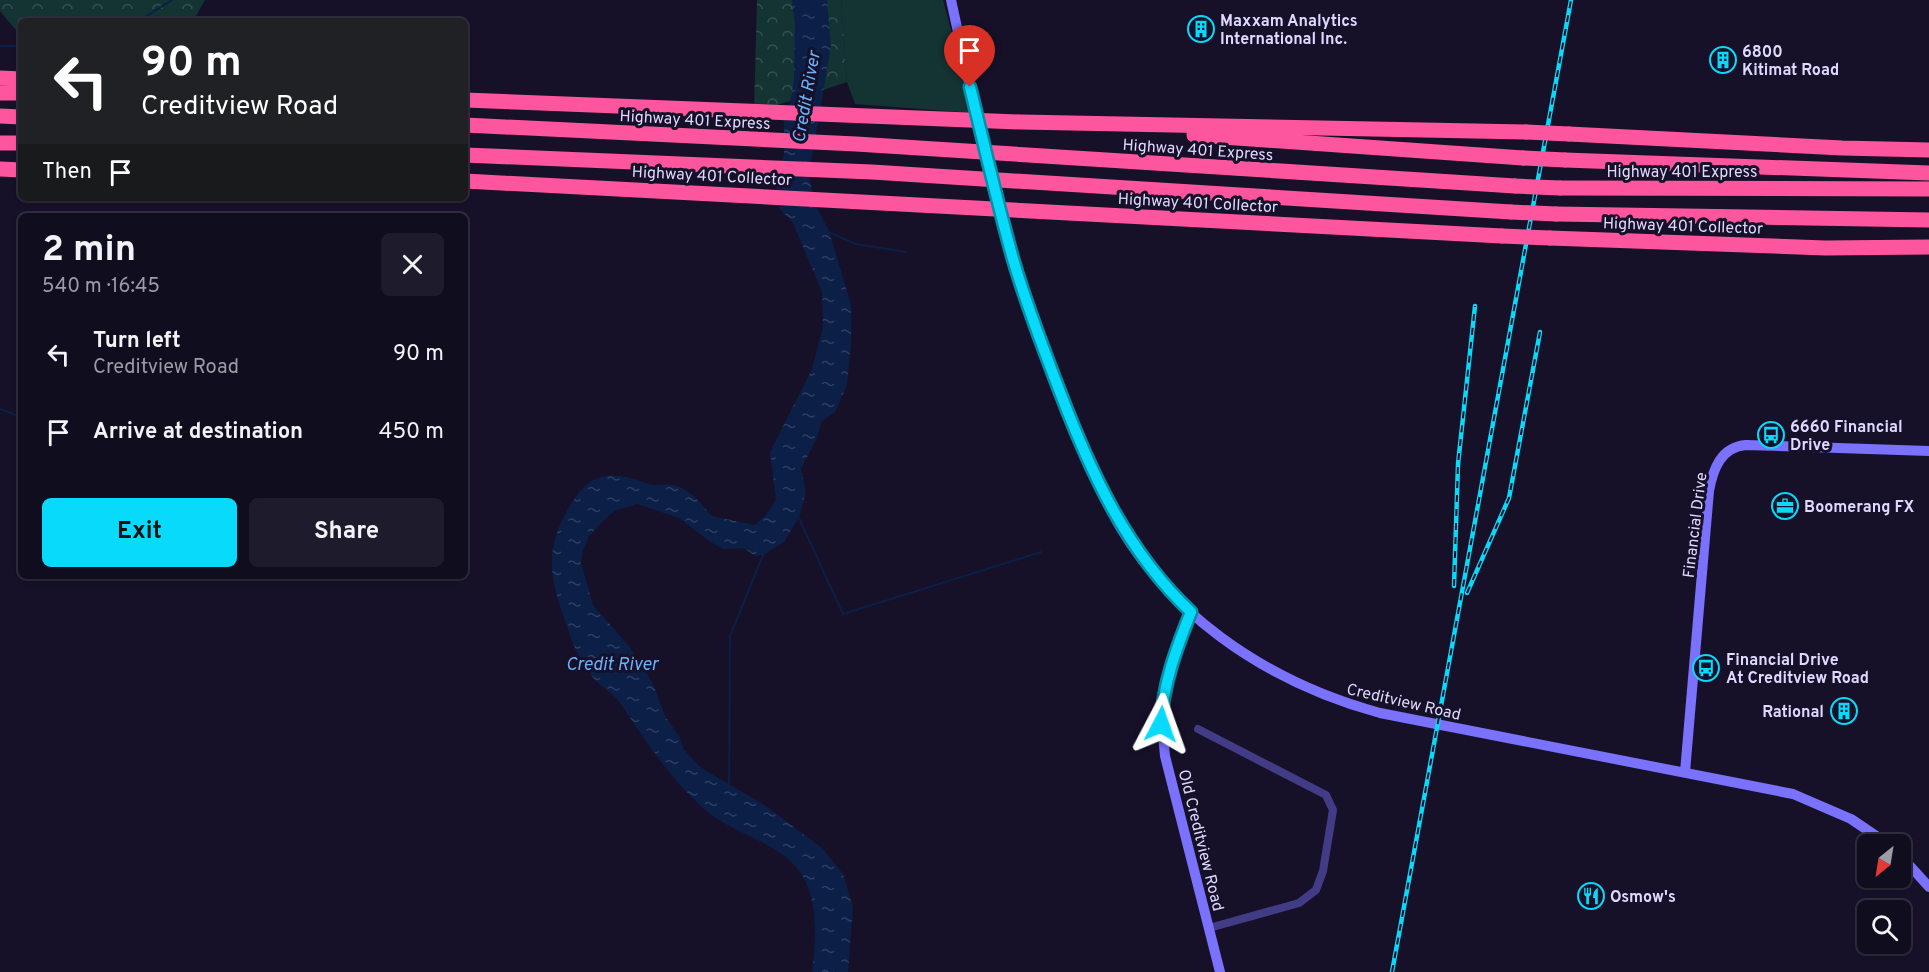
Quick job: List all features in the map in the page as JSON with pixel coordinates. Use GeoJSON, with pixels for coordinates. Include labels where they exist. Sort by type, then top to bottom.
{"type":"FeatureCollection","features":[{"type":"Feature","properties":{"kind":"highway"},"geometry":{"type":"LineString","coordinates":[[0,78],[18,79]]}},
{"type":"Feature","properties":{"kind":"highway"},"geometry":{"type":"LineString","coordinates":[[0,93],[18,93]]}},
{"type":"Feature","properties":{"kind":"highway"},"geometry":{"type":"LineString","coordinates":[[468,100],[867,114],[1021,122],[1523,158],[1929,173]]}},
{"type":"Feature","properties":{"kind":"highway"},"geometry":{"type":"LineString","coordinates":[[0,116],[18,117]]}},
{"type":"Feature","properties":{"kind":"highway"},"geometry":{"type":"LineString","coordinates":[[1021,122],[1526,132],[1842,148],[1929,148]]}},
{"type":"Feature","properties":{"kind":"highway","name":"Highway 401 Express"},"geometry":{"type":"LineString","coordinates":[[468,125],[748,141],[855,144],[1560,188],[1929,189]]}},
{"type":"Feature","properties":{"kind":"highway"},"geometry":{"type":"LineString","coordinates":[[0,143],[18,143]]}},
{"type":"Feature","properties":{"kind":"highway"},"geometry":{"type":"LineString","coordinates":[[468,155],[854,171],[1556,214],[1929,220]]}},
{"type":"Feature","properties":{"kind":"highway"},"geometry":{"type":"LineString","coordinates":[[0,169],[18,170]]}},
{"type":"Feature","properties":{"kind":"highway","name":"Highway 401 Collector"},"geometry":{"type":"LineString","coordinates":[[468,181],[858,200],[1502,236],[1825,248],[1929,247]]}},
{"type":"Feature","properties":{"kind":"main road","name":"Creditview Road"},"geometry":{"type":"LineString","coordinates":[[951,0],[1008,239],[1033,319],[1073,425],[1108,504],[1154,574],[1191,612],[1237,650],[1269,670],[1338,702],[1380,714],[1793,794],[1851,819],[1873,834]]}},
{"type":"Feature","properties":{"kind":"main road","name":"Financial Drive"},"geometry":{"type":"LineString","coordinates":[[1685,772],[1709,490],[1718,462],[1732,449],[1751,445],[1929,451]]}},
{"type":"Feature","properties":{"kind":"main road","name":"Old Creditview Road"},"geometry":{"type":"LineString","coordinates":[[1191,612],[1169,671],[1162,698],[1161,724],[1165,756],[1220,972]]}},
{"type":"Feature","properties":{"kind":"main road"},"geometry":{"type":"LineString","coordinates":[[1911,867],[1929,887]]}},
{"type":"Feature","properties":{"kind":"street"},"geometry":{"type":"LineString","coordinates":[[1198,729],[1326,795],[1333,810],[1323,871],[1316,890],[1299,903],[1209,928]]}},
{"type":"Feature","properties":{"kind":"green space"},"geometry":{"type":"Polygon","coordinates":[[[0,0],[205,0],[195,18],[18,18],[18,32],[0,11],[0,0]]]}},
{"type":"Feature","properties":{"kind":"green space"},"geometry":{"type":"Polygon","coordinates":[[[757,0],[841,0],[847,82],[754,113],[757,0]]]}},
{"type":"Feature","properties":{"kind":"green space"},"geometry":{"type":"Polygon","coordinates":[[[841,0],[943,0],[973,113],[855,104],[847,82],[841,0]]]}},
{"type":"Feature","properties":{"kind":"water","name":"Credit River"},"geometry":{"type":"Polygon","coordinates":[[[792,0],[827,0],[831,46],[809,174],[814,202],[829,231],[851,305],[851,343],[847,385],[835,412],[822,421],[816,440],[801,469],[806,492],[799,517],[784,542],[763,555],[755,556],[744,548],[723,549],[679,518],[637,504],[614,511],[600,524],[589,536],[581,563],[593,605],[629,646],[653,684],[665,716],[679,736],[684,750],[701,768],[763,804],[822,848],[843,874],[853,907],[848,972],[812,972],[815,946],[813,904],[804,878],[796,867],[777,851],[728,826],[695,800],[660,760],[617,699],[591,675],[577,652],[561,608],[553,576],[552,561],[553,546],[565,515],[583,489],[598,478],[616,476],[649,484],[673,485],[695,497],[711,516],[755,525],[766,515],[776,500],[770,452],[812,369],[823,327],[822,292],[793,223],[780,209],[776,191],[784,155],[784,119],[789,111],[794,79],[795,24],[792,0]]]}},
{"type":"Feature","properties":{"kind":"waterway"},"geometry":{"type":"LineString","coordinates":[[140,18],[172,0]]}},
{"type":"Feature","properties":{"kind":"waterway"},"geometry":{"type":"LineString","coordinates":[[0,46],[18,46]]}},
{"type":"Feature","properties":{"kind":"waterway"},"geometry":{"type":"LineString","coordinates":[[828,232],[856,244],[906,252]]}},
{"type":"Feature","properties":{"kind":"waterway"},"geometry":{"type":"LineString","coordinates":[[0,409],[18,416]]}},
{"type":"Feature","properties":{"kind":"waterway"},"geometry":{"type":"LineString","coordinates":[[798,516],[843,614],[1041,552]]}},
{"type":"Feature","properties":{"kind":"waterway","name":"Credit River"},"geometry":{"type":"LineString","coordinates":[[729,786],[730,636],[763,555]]}},
{"type":"Feature","properties":{"kind":"railway"},"geometry":{"type":"LineString","coordinates":[[1392,972],[1571,0]]}},
{"type":"Feature","properties":{"kind":"railway"},"geometry":{"type":"LineString","coordinates":[[1454,586],[1458,464],[1475,306]]}},
{"type":"Feature","properties":{"kind":"railway"},"geometry":{"type":"LineString","coordinates":[[1467,593],[1509,498],[1540,332]]}},
{"type":"Feature","properties":{"kind":"place","name":"Maxxam Analytics International Inc."},"geometry":{"type":"Point","coordinates":[1201,29]}},
{"type":"Feature","properties":{"kind":"place","name":"6800 Kitimat Road"},"geometry":{"type":"Point","coordinates":[1723,60]}},
{"type":"Feature","properties":{"kind":"place","name":"6660 Financial Drive"},"geometry":{"type":"Point","coordinates":[1771,435]}},
{"type":"Feature","properties":{"kind":"place","name":"Boomerang FX"},"geometry":{"type":"Point","coordinates":[1785,506]}},
{"type":"Feature","properties":{"kind":"place","name":"Financial Drive At Creditview Road"},"geometry":{"type":"Point","coordinates":[1706,668]}},
{"type":"Feature","properties":{"kind":"place","name":"Rational"},"geometry":{"type":"Point","coordinates":[1844,711]}},
{"type":"Feature","properties":{"kind":"place","name":"Osmow's"},"geometry":{"type":"Point","coordinates":[1591,896]}},
{"type":"Feature","properties":{"kind":"route"},"geometry":{"type":"LineString","coordinates":[[970,87],[1014,260],[1033,319],[1073,425],[1108,504],[1154,574],[1191,612],[1169,671],[1162,698],[1161,724]]}}]}
